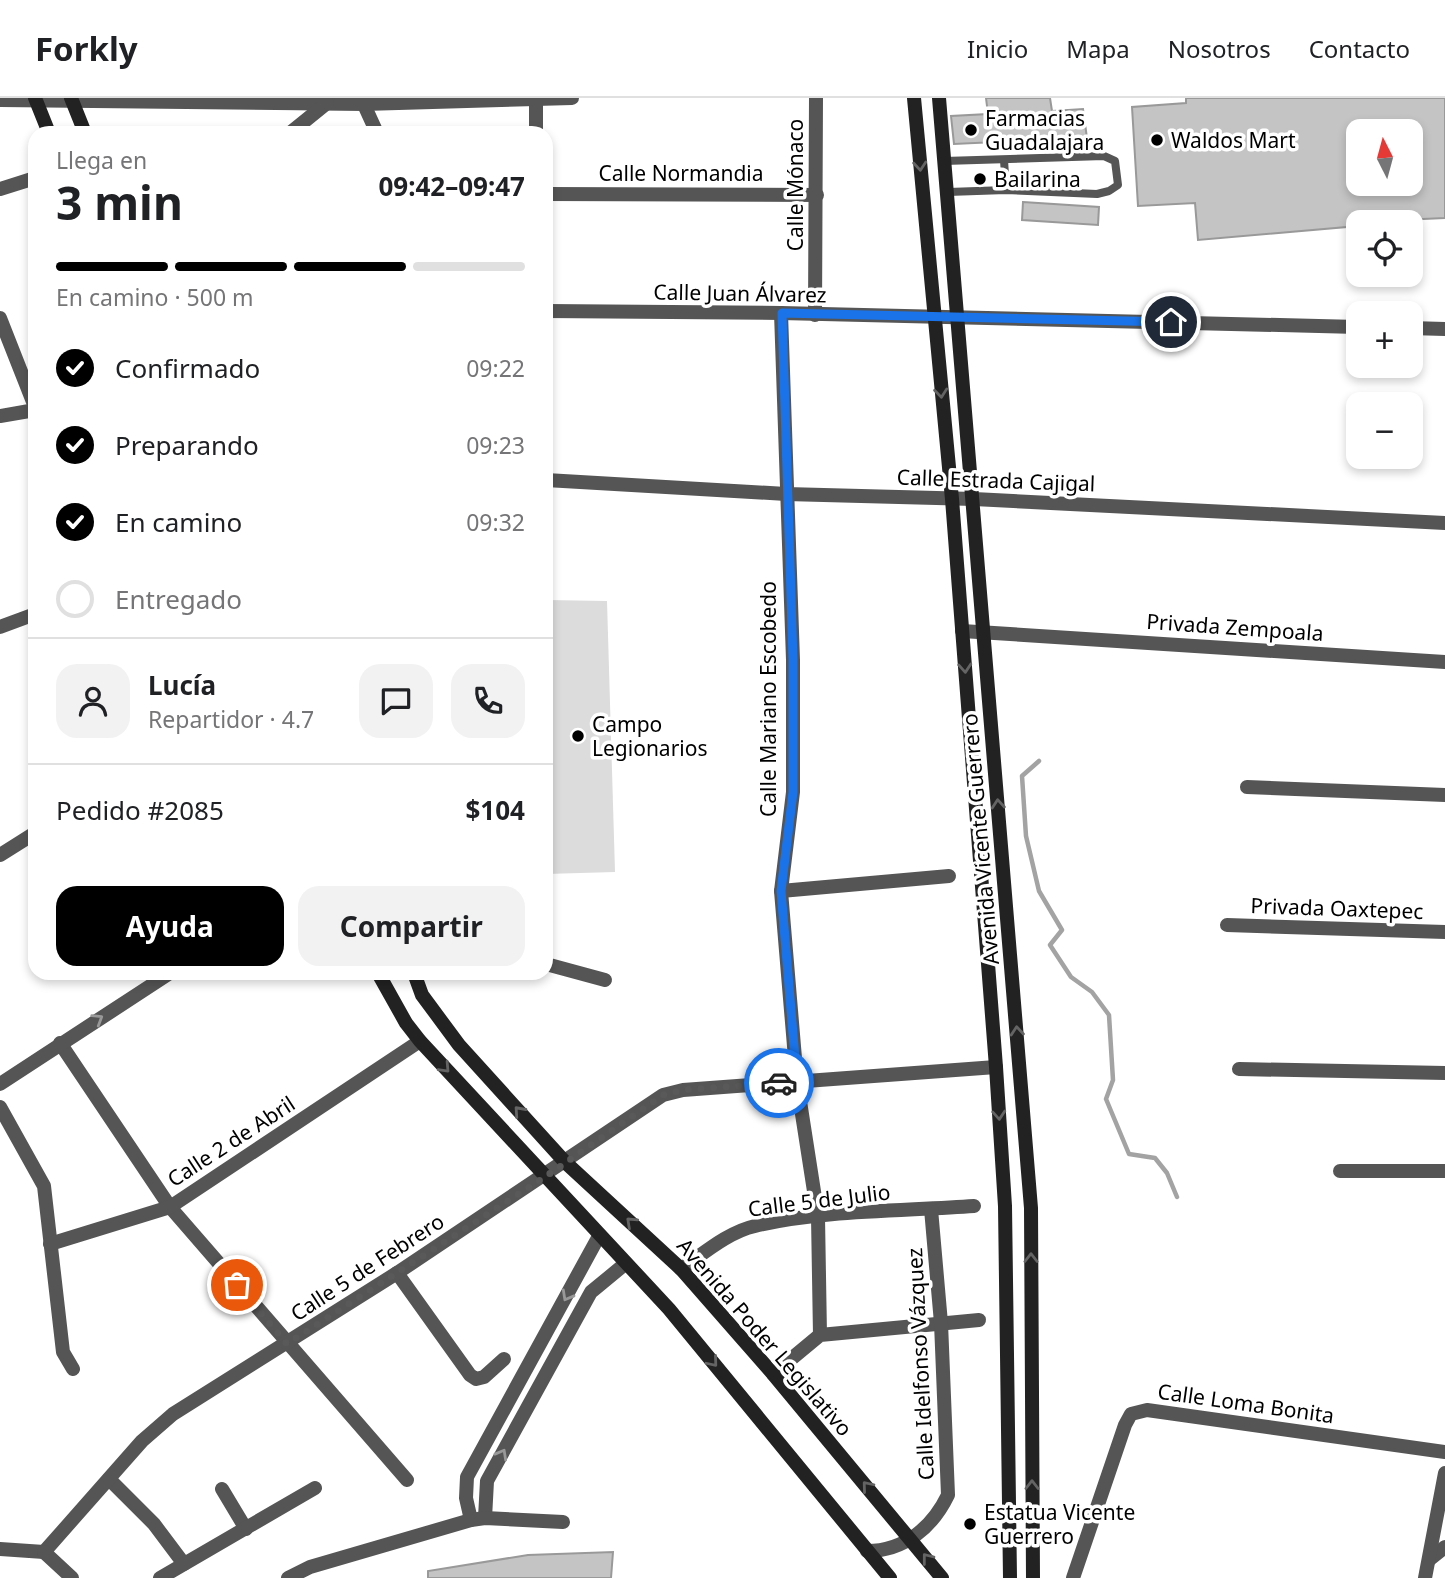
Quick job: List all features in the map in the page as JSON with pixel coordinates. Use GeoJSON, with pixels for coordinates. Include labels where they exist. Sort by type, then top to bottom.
{"type":"FeatureCollection","features":[{"type":"Feature","properties":{"kind":"main road","name":"Avenida Vicente Guerrero"},"geometry":{"type":"LineString","coordinates":[[914,98],[952,499],[996,1067],[1005,1206],[1010,1578]]}},
{"type":"Feature","properties":{"kind":"main road","name":"Avenida Vicente Guerrero"},"geometry":{"type":"LineString","coordinates":[[939,98],[1031,1208],[1033,1578]]}},
{"type":"Feature","properties":{"kind":"main road"},"geometry":{"type":"LineString","coordinates":[[35,99],[45,126]]}},
{"type":"Feature","properties":{"kind":"main road"},"geometry":{"type":"LineString","coordinates":[[72,99],[82,126]]}},
{"type":"Feature","properties":{"kind":"main road"},"geometry":{"type":"LineString","coordinates":[[381,980],[391,1000],[420,1041],[669,1309],[890,1578]]}},
{"type":"Feature","properties":{"kind":"main road","name":"Avenida Poder Legislativo"},"geometry":{"type":"LineString","coordinates":[[417,980],[422,995],[459,1045],[565,1161],[681,1269],[773,1374],[942,1578]]}},
{"type":"Feature","properties":{"kind":"street"},"geometry":{"type":"LineString","coordinates":[[0,100],[327,103],[572,98]]}},
{"type":"Feature","properties":{"kind":"street","name":"Calle Mónaco"},"geometry":{"type":"LineString","coordinates":[[816,98],[816,314]]}},
{"type":"Feature","properties":{"kind":"street"},"geometry":{"type":"LineString","coordinates":[[536,126],[537,100]]}},
{"type":"Feature","properties":{"kind":"street"},"geometry":{"type":"LineString","coordinates":[[363,101],[374,126]]}},
{"type":"Feature","properties":{"kind":"street"},"geometry":{"type":"LineString","coordinates":[[299,126],[327,103]]}},
{"type":"Feature","properties":{"kind":"street"},"geometry":{"type":"LineString","coordinates":[[0,189],[28,180]]}},
{"type":"Feature","properties":{"kind":"street","name":"Calle Normandia"},"geometry":{"type":"LineString","coordinates":[[553,194],[817,195]]}},
{"type":"Feature","properties":{"kind":"street","name":"Calle Juan Álvarez"},"geometry":{"type":"LineString","coordinates":[[553,311],[782,313],[1346,327]]}},
{"type":"Feature","properties":{"kind":"street","name":"Calle Mariano Escobedo"},"geometry":{"type":"LineString","coordinates":[[782,313],[793,660],[793,792],[781,891],[797,1082],[818,1217],[820,1335]]}},
{"type":"Feature","properties":{"kind":"street"},"geometry":{"type":"LineString","coordinates":[[0,318],[28,390]]}},
{"type":"Feature","properties":{"kind":"street"},"geometry":{"type":"LineString","coordinates":[[1423,328],[1445,329]]}},
{"type":"Feature","properties":{"kind":"street"},"geometry":{"type":"LineString","coordinates":[[0,416],[28,410]]}},
{"type":"Feature","properties":{"kind":"street","name":"Calle Estrada Cajigal"},"geometry":{"type":"LineString","coordinates":[[553,480],[786,494],[974,499],[1445,523]]}},
{"type":"Feature","properties":{"kind":"street"},"geometry":{"type":"LineString","coordinates":[[0,627],[28,617]]}},
{"type":"Feature","properties":{"kind":"street","name":"Privada Zempoala"},"geometry":{"type":"LineString","coordinates":[[962,631],[1445,662]]}},
{"type":"Feature","properties":{"kind":"street"},"geometry":{"type":"LineString","coordinates":[[1247,787],[1445,795]]}},
{"type":"Feature","properties":{"kind":"street"},"geometry":{"type":"LineString","coordinates":[[0,855],[28,837]]}},
{"type":"Feature","properties":{"kind":"street"},"geometry":{"type":"LineString","coordinates":[[781,891],[948,876]]}},
{"type":"Feature","properties":{"kind":"street","name":"Privada Oaxtepec"},"geometry":{"type":"LineString","coordinates":[[1227,925],[1445,932]]}},
{"type":"Feature","properties":{"kind":"street"},"geometry":{"type":"LineString","coordinates":[[553,966],[605,980]]}},
{"type":"Feature","properties":{"kind":"street"},"geometry":{"type":"LineString","coordinates":[[0,1084],[159,980]]}},
{"type":"Feature","properties":{"kind":"street","name":"Calle 2 de Abril"},"geometry":{"type":"LineString","coordinates":[[50,1244],[170,1207],[420,1041]]}},
{"type":"Feature","properties":{"kind":"street"},"geometry":{"type":"LineString","coordinates":[[60,1044],[170,1207],[407,1480]]}},
{"type":"Feature","properties":{"kind":"street","name":"Calle 5 de Febrero"},"geometry":{"type":"LineString","coordinates":[[44,1552],[142,1441],[173,1414],[287,1344],[545,1177],[663,1095],[683,1090],[996,1067]]}},
{"type":"Feature","properties":{"kind":"street"},"geometry":{"type":"LineString","coordinates":[[1239,1069],[1445,1073]]}},
{"type":"Feature","properties":{"kind":"street"},"geometry":{"type":"LineString","coordinates":[[0,1107],[44,1186],[63,1352],[74,1369]]}},
{"type":"Feature","properties":{"kind":"street"},"geometry":{"type":"LineString","coordinates":[[1340,1171],[1445,1171]]}},
{"type":"Feature","properties":{"kind":"street","name":"Calle 5 de Julio"},"geometry":{"type":"LineString","coordinates":[[681,1269],[734,1234],[754,1226],[818,1217],[974,1206]]}},
{"type":"Feature","properties":{"kind":"street","name":"Calle Idelfonso Vázquez"},"geometry":{"type":"LineString","coordinates":[[867,1551],[890,1549],[911,1538],[937,1517],[948,1495],[941,1323],[931,1209]]}},
{"type":"Feature","properties":{"kind":"street"},"geometry":{"type":"LineString","coordinates":[[478,1519],[466,1498],[467,1477],[599,1236]]}},
{"type":"Feature","properties":{"kind":"street"},"geometry":{"type":"LineString","coordinates":[[478,1519],[487,1481],[591,1292],[625,1264]]}},
{"type":"Feature","properties":{"kind":"street"},"geometry":{"type":"LineString","coordinates":[[397,1273],[470,1375],[476,1379],[484,1377],[504,1359]]}},
{"type":"Feature","properties":{"kind":"street"},"geometry":{"type":"LineString","coordinates":[[773,1374],[820,1335],[979,1321]]}},
{"type":"Feature","properties":{"kind":"street","name":"Calle Loma Bonita"},"geometry":{"type":"LineString","coordinates":[[1073,1578],[1125,1425],[1131,1415],[1147,1410],[1445,1452]]}},
{"type":"Feature","properties":{"kind":"street"},"geometry":{"type":"LineString","coordinates":[[1425,1578],[1445,1473]]}},
{"type":"Feature","properties":{"kind":"street"},"geometry":{"type":"LineString","coordinates":[[109,1479],[154,1524],[184,1564]]}},
{"type":"Feature","properties":{"kind":"street"},"geometry":{"type":"LineString","coordinates":[[160,1578],[314,1488]]}},
{"type":"Feature","properties":{"kind":"street"},"geometry":{"type":"LineString","coordinates":[[222,1489],[246,1529]]}},
{"type":"Feature","properties":{"kind":"street"},"geometry":{"type":"LineString","coordinates":[[288,1578],[310,1567],[478,1519],[563,1522]]}},
{"type":"Feature","properties":{"kind":"street"},"geometry":{"type":"LineString","coordinates":[[1430,1559],[1445,1547]]}},
{"type":"Feature","properties":{"kind":"street"},"geometry":{"type":"LineString","coordinates":[[0,1549],[44,1552],[72,1578]]}},
{"type":"Feature","properties":{"kind":"lane"},"geometry":{"type":"LineString","coordinates":[[944,161],[1104,156],[1115,161],[1118,170],[1118,185],[1097,194],[1006,190],[948,192]]}},
{"type":"Feature","properties":{"kind":"lane"},"geometry":{"type":"LineString","coordinates":[[1003,160],[1006,190]]}},
{"type":"Feature","properties":{"kind":"shaded area","name":"Campo Legionarios"},"geometry":{"type":"Polygon","coordinates":[[[553,600],[607,601],[615,872],[553,874],[553,600]]]}},
{"type":"Feature","properties":{"kind":"building"},"geometry":{"type":"Polygon","coordinates":[[[986,98],[1050,98],[1052,111],[1083,109],[1087,138],[954,144],[951,116],[988,114],[986,98]]]}},
{"type":"Feature","properties":{"kind":"building"},"geometry":{"type":"Polygon","coordinates":[[[1186,98],[1445,98],[1445,218],[1423,219],[1423,210],[1346,210],[1346,227],[1198,240],[1195,203],[1138,206],[1132,107],[1186,103],[1186,98]]]}},
{"type":"Feature","properties":{"kind":"building"},"geometry":{"type":"Polygon","coordinates":[[[1023,202],[1099,207],[1098,225],[1022,220],[1023,202]]]}},
{"type":"Feature","properties":{"kind":"building"},"geometry":{"type":"Polygon","coordinates":[[[613,1552],[611,1578],[428,1578],[428,1571],[528,1555],[613,1552]]]}},
{"type":"Feature","properties":{"kind":"waterway"},"geometry":{"type":"LineString","coordinates":[[1039,761],[1022,776],[1026,836],[1039,891],[1062,930],[1050,945],[1071,977],[1092,992],[1109,1015],[1113,1080],[1106,1099],[1129,1154],[1155,1158],[1167,1173],[1177,1197]]}},
{"type":"Feature","properties":{"kind":"way so far"},"geometry":{"type":"LineString","coordinates":[[237,1285],[287,1344],[545,1177],[663,1095],[683,1090],[779,1083]]}},
{"type":"Feature","properties":{"kind":"place","name":"Farmacias Guadalajara"},"geometry":{"type":"Point","coordinates":[971,130]}},
{"type":"Feature","properties":{"kind":"place","name":"Waldos Mart"},"geometry":{"type":"Point","coordinates":[1157,140]}},
{"type":"Feature","properties":{"kind":"place","name":"Bailarina"},"geometry":{"type":"Point","coordinates":[980,179]}},
{"type":"Feature","properties":{"kind":"place","name":"Campo Legionarios"},"geometry":{"type":"Point","coordinates":[578,736]}},
{"type":"Feature","properties":{"kind":"place","name":"Estatua Vicente Guerrero"},"geometry":{"type":"Point","coordinates":[970,1524]}},
{"type":"Feature","properties":{"kind":"route"},"geometry":{"type":"LineString","coordinates":[[779,1083],[797,1082],[781,891],[793,792],[793,660],[782,313],[1171,322]]}}]}
